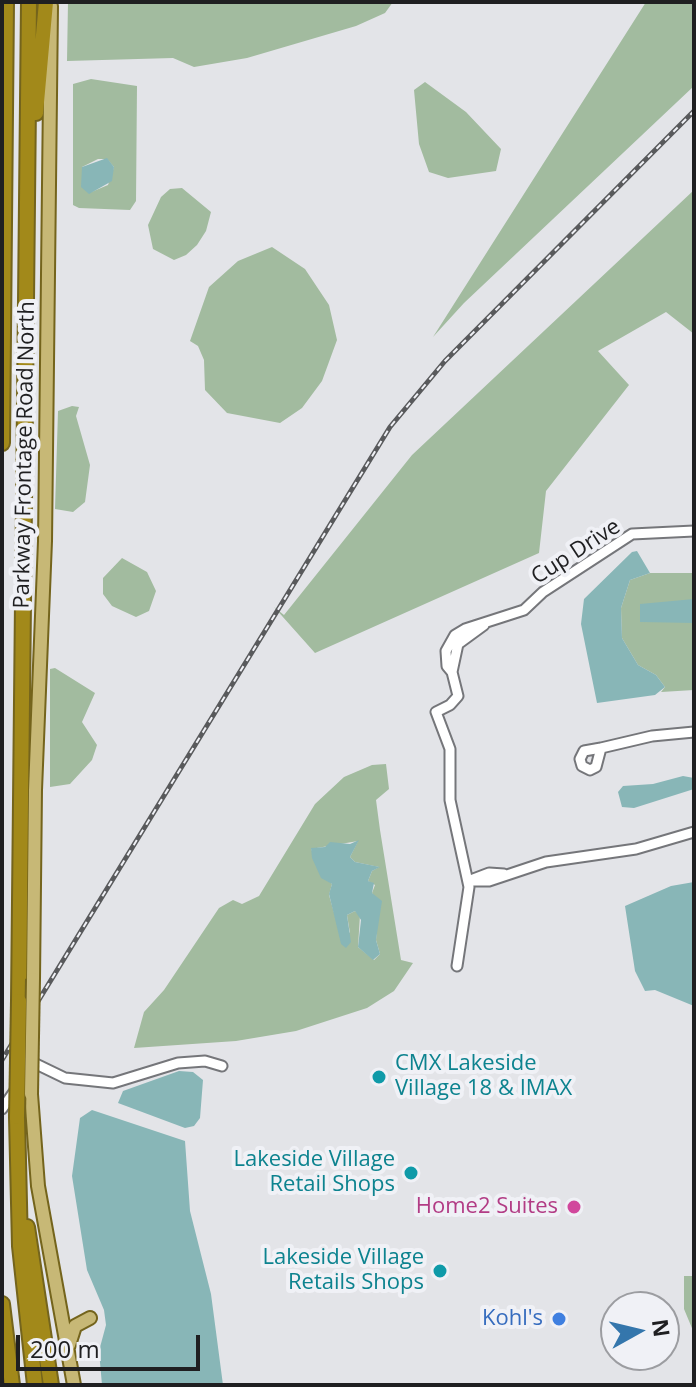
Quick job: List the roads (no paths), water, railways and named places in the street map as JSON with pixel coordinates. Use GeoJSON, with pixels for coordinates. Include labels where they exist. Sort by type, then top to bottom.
{"type":"FeatureCollection","features":[{"type":"Feature","properties":{"kind":"highway"},"geometry":{"type":"LineString","coordinates":[[29,2],[17,1154],[22,1282],[35,1385]]}},
{"type":"Feature","properties":{"kind":"highway"},"geometry":{"type":"LineString","coordinates":[[26,217],[48,2]]}},
{"type":"Feature","properties":{"kind":"highway"},"geometry":{"type":"LineString","coordinates":[[2,443],[6,3]]}},
{"type":"Feature","properties":{"kind":"highway"},"geometry":{"type":"LineString","coordinates":[[2,243],[4,222]]}},
{"type":"Feature","properties":{"kind":"highway"},"geometry":{"type":"LineString","coordinates":[[17,1154],[51,1385]]}},
{"type":"Feature","properties":{"kind":"highway"},"geometry":{"type":"LineString","coordinates":[[2,1304],[12,1385]]}},
{"type":"Feature","properties":{"kind":"main road","name":"Parkway Frontage Road North"},"geometry":{"type":"LineString","coordinates":[[48,2],[46,479],[31,1094],[38,1186],[74,1385]]}},
{"type":"Feature","properties":{"kind":"main road"},"geometry":{"type":"LineString","coordinates":[[58,1303],[69,1313],[90,1318],[75,1327],[69,1356]]}},
{"type":"Feature","properties":{"kind":"street","name":"Cup Drive"},"geometry":{"type":"LineString","coordinates":[[468,881],[450,800],[450,749],[436,712],[450,705],[458,696],[446,658],[452,646],[484,625],[524,610],[543,592],[632,534],[694,531]]}},
{"type":"Feature","properties":{"kind":"street"},"geometry":{"type":"LineString","coordinates":[[601,748],[652,736],[694,732]]}},
{"type":"Feature","properties":{"kind":"street"},"geometry":{"type":"LineString","coordinates":[[457,966],[468,881],[489,881],[546,862],[636,849],[694,832]]}},
{"type":"Feature","properties":{"kind":"street"},"geometry":{"type":"LineString","coordinates":[[2,1109],[34,1063],[65,1078],[98,1083],[126,1080],[178,1063],[205,1061],[222,1066]]}},
{"type":"Feature","properties":{"kind":"water"},"geometry":{"type":"Polygon","coordinates":[[[107,158],[114,167],[112,181],[89,194],[81,187],[82,167],[107,158]]]}},
{"type":"Feature","properties":{"kind":"water"},"geometry":{"type":"Polygon","coordinates":[[[637,551],[650,573],[630,580],[621,608],[622,638],[638,665],[656,675],[665,687],[655,695],[597,703],[581,624],[584,599],[632,552],[637,551]]]}},
{"type":"Feature","properties":{"kind":"water"},"geometry":{"type":"Polygon","coordinates":[[[694,599],[694,623],[640,622],[640,604],[694,599]]]}},
{"type":"Feature","properties":{"kind":"water"},"geometry":{"type":"Polygon","coordinates":[[[683,776],[694,778],[694,789],[634,808],[622,807],[618,792],[623,786],[653,784],[683,776]]]}},
{"type":"Feature","properties":{"kind":"water"},"geometry":{"type":"Polygon","coordinates":[[[359,840],[350,857],[355,862],[380,867],[372,871],[368,881],[374,883],[372,893],[382,901],[376,940],[380,954],[373,960],[358,947],[361,920],[355,911],[347,915],[351,942],[346,948],[341,944],[329,894],[332,884],[321,878],[312,858],[311,848],[325,847],[330,842],[350,844],[359,840]]]}},
{"type":"Feature","properties":{"kind":"water"},"geometry":{"type":"Polygon","coordinates":[[[694,882],[694,1006],[655,990],[645,991],[635,971],[625,906],[671,886],[694,882]]]}},
{"type":"Feature","properties":{"kind":"water"},"geometry":{"type":"Polygon","coordinates":[[[179,1071],[193,1072],[203,1080],[200,1118],[194,1126],[185,1128],[118,1103],[123,1091],[179,1071]]]}},
{"type":"Feature","properties":{"kind":"water"},"geometry":{"type":"Polygon","coordinates":[[[92,1110],[185,1141],[190,1211],[211,1294],[223,1385],[102,1385],[99,1351],[106,1325],[104,1310],[87,1270],[72,1176],[80,1118],[92,1110]]]}},
{"type":"Feature","properties":{"kind":"railway"},"geometry":{"type":"LineString","coordinates":[[2,1060],[390,427],[445,361],[694,111]]}},
{"type":"Feature","properties":{"kind":"place","name":"CMX Lakeside Village 18 & IMAX"},"geometry":{"type":"Point","coordinates":[379,1077]}},
{"type":"Feature","properties":{"kind":"place","name":"Lakeside Village Retail Shops"},"geometry":{"type":"Point","coordinates":[411,1173]}},
{"type":"Feature","properties":{"kind":"place","name":"Home2 Suites"},"geometry":{"type":"Point","coordinates":[574,1207]}},
{"type":"Feature","properties":{"kind":"place","name":"Lakeside Village Retails Shops"},"geometry":{"type":"Point","coordinates":[440,1271]}},
{"type":"Feature","properties":{"kind":"place","name":"Kohl's"},"geometry":{"type":"Point","coordinates":[559,1319]}}]}
